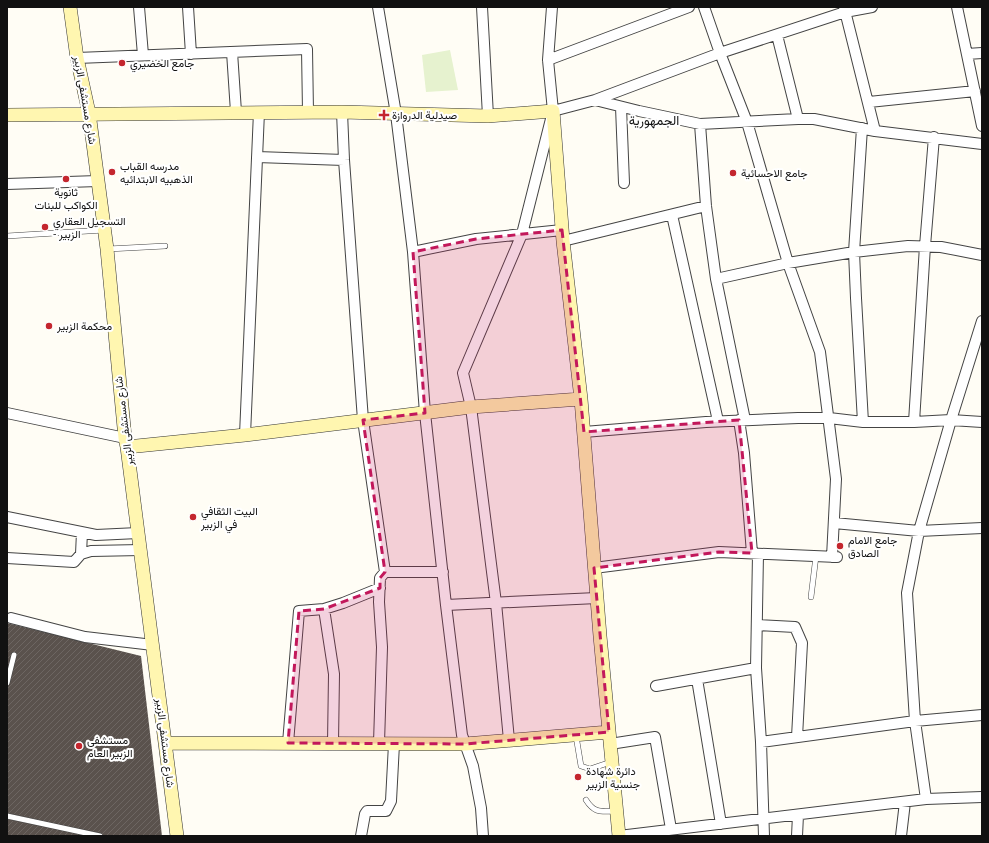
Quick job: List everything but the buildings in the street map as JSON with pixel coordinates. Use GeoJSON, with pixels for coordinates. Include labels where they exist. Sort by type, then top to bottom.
{"type":"FeatureCollection","features":[{"type":"Feature","properties":{"kind":"street","name":"شارع مستشفى الزبير"},"geometry":{"type":"LineString","coordinates":[[70,7],[77,58],[89,113],[107,249],[126,443],[177,836]]}},
{"type":"Feature","properties":{"kind":"street"},"geometry":{"type":"LineString","coordinates":[[139,7],[143,56]]}},
{"type":"Feature","properties":{"kind":"street"},"geometry":{"type":"LineString","coordinates":[[188,7],[191,54]]}},
{"type":"Feature","properties":{"kind":"street"},"geometry":{"type":"LineString","coordinates":[[378,7],[396,114],[413,252],[425,413],[462,735],[473,766],[481,808],[483,836]]}},
{"type":"Feature","properties":{"kind":"street"},"geometry":{"type":"LineString","coordinates":[[482,7],[488,116]]}},
{"type":"Feature","properties":{"kind":"street"},"geometry":{"type":"LineString","coordinates":[[552,7],[548,60],[562,236],[581,399],[594,568],[618,836],[926,799],[982,797]]}},
{"type":"Feature","properties":{"kind":"street"},"geometry":{"type":"LineString","coordinates":[[548,60],[689,7]]}},
{"type":"Feature","properties":{"kind":"street"},"geometry":{"type":"LineString","coordinates":[[594,568],[719,552],[834,557],[836,479],[820,352],[788,263],[747,122],[704,7]]}},
{"type":"Feature","properties":{"kind":"street"},"geometry":{"type":"LineString","coordinates":[[7,115],[89,113],[342,112],[488,116],[553,111],[595,100],[720,53],[777,35],[845,9],[872,7]]}},
{"type":"Feature","properties":{"kind":"street"},"geometry":{"type":"LineString","coordinates":[[957,7],[980,108],[982,126]]}},
{"type":"Feature","properties":{"kind":"street"},"geometry":{"type":"LineString","coordinates":[[845,9],[875,131]]}},
{"type":"Feature","properties":{"kind":"street"},"geometry":{"type":"LineString","coordinates":[[777,35],[798,119]]}},
{"type":"Feature","properties":{"kind":"street"},"geometry":{"type":"LineString","coordinates":[[77,58],[307,49],[308,112]]}},
{"type":"Feature","properties":{"kind":"street"},"geometry":{"type":"LineString","coordinates":[[232,52],[236,112]]}},
{"type":"Feature","properties":{"kind":"street"},"geometry":{"type":"LineString","coordinates":[[967,54],[982,53]]}},
{"type":"Feature","properties":{"kind":"street"},"geometry":{"type":"LineString","coordinates":[[868,102],[975,91]]}},
{"type":"Feature","properties":{"kind":"street"},"geometry":{"type":"LineString","coordinates":[[595,100],[620,107],[700,124],[814,119],[875,131],[982,144]]}},
{"type":"Feature","properties":{"kind":"street"},"geometry":{"type":"LineString","coordinates":[[620,107],[624,183]]}},
{"type":"Feature","properties":{"kind":"street"},"geometry":{"type":"LineString","coordinates":[[509,740],[496,603],[471,407],[463,373],[522,234],[553,111]]}},
{"type":"Feature","properties":{"kind":"street"},"geometry":{"type":"LineString","coordinates":[[245,435],[259,112]]}},
{"type":"Feature","properties":{"kind":"street"},"geometry":{"type":"LineString","coordinates":[[342,112],[344,160],[363,420],[385,572],[380,578],[382,647],[379,744]]}},
{"type":"Feature","properties":{"kind":"street"},"geometry":{"type":"LineString","coordinates":[[700,124],[706,206],[716,279],[742,420],[755,554],[757,625],[756,668],[762,742],[764,836]]}},
{"type":"Feature","properties":{"kind":"street"},"geometry":{"type":"LineString","coordinates":[[862,128],[854,252],[863,422]]}},
{"type":"Feature","properties":{"kind":"street"},"geometry":{"type":"LineString","coordinates":[[914,422],[925,246],[934,137]]}},
{"type":"Feature","properties":{"kind":"street"},"geometry":{"type":"LineString","coordinates":[[257,157],[344,160]]}},
{"type":"Feature","properties":{"kind":"street"},"geometry":{"type":"LineString","coordinates":[[7,184],[98,181]]}},
{"type":"Feature","properties":{"kind":"street"},"geometry":{"type":"LineString","coordinates":[[413,252],[476,240],[522,234],[562,236],[672,215],[706,206]]}},
{"type":"Feature","properties":{"kind":"street"},"geometry":{"type":"LineString","coordinates":[[672,215],[718,421]]}},
{"type":"Feature","properties":{"kind":"street"},"geometry":{"type":"LineString","coordinates":[[716,279],[788,263],[854,252],[908,246],[941,247],[982,255]]}},
{"type":"Feature","properties":{"kind":"street"},"geometry":{"type":"LineString","coordinates":[[926,799],[915,721],[907,593],[919,531],[951,420],[982,321]]}},
{"type":"Feature","properties":{"kind":"street"},"geometry":{"type":"LineString","coordinates":[[7,413],[126,443],[245,435],[471,407],[581,399]]}},
{"type":"Feature","properties":{"kind":"street"},"geometry":{"type":"LineString","coordinates":[[584,432],[718,421],[798,418],[829,418],[863,422],[951,420],[982,422]]}},
{"type":"Feature","properties":{"kind":"street"},"geometry":{"type":"LineString","coordinates":[[7,517],[96,535],[138,533]]}},
{"type":"Feature","properties":{"kind":"street"},"geometry":{"type":"LineString","coordinates":[[834,523],[919,531],[982,528]]}},
{"type":"Feature","properties":{"kind":"street"},"geometry":{"type":"LineString","coordinates":[[81,554],[82,532]]}},
{"type":"Feature","properties":{"kind":"street"},"geometry":{"type":"LineString","coordinates":[[7,558],[74,562],[81,554],[91,551],[141,550]]}},
{"type":"Feature","properties":{"kind":"street"},"geometry":{"type":"LineString","coordinates":[[385,572],[443,572]]}},
{"type":"Feature","properties":{"kind":"street"},"geometry":{"type":"LineString","coordinates":[[288,743],[299,611],[324,609],[380,588]]}},
{"type":"Feature","properties":{"kind":"street"},"geometry":{"type":"LineString","coordinates":[[446,605],[597,598]]}},
{"type":"Feature","properties":{"kind":"street"},"geometry":{"type":"LineString","coordinates":[[324,609],[334,674],[333,743]]}},
{"type":"Feature","properties":{"kind":"street"},"geometry":{"type":"LineString","coordinates":[[11,618],[85,637],[153,645]]}},
{"type":"Feature","properties":{"kind":"street"},"geometry":{"type":"LineString","coordinates":[[757,625],[795,627],[800,635],[802,643],[798,737]]}},
{"type":"Feature","properties":{"kind":"street"},"geometry":{"type":"LineString","coordinates":[[656,686],[756,668]]}},
{"type":"Feature","properties":{"kind":"street"},"geometry":{"type":"LineString","coordinates":[[697,679],[721,824]]}},
{"type":"Feature","properties":{"kind":"street"},"geometry":{"type":"LineString","coordinates":[[762,742],[915,721],[982,715]]}},
{"type":"Feature","properties":{"kind":"street"},"geometry":{"type":"LineString","coordinates":[[165,743],[465,744],[576,735],[610,738],[655,737],[671,830]]}},
{"type":"Feature","properties":{"kind":"street"},"geometry":{"type":"LineString","coordinates":[[361,836],[365,814],[367,811],[386,811],[391,801],[394,744]]}},
{"type":"Feature","properties":{"kind":"street"},"geometry":{"type":"LineString","coordinates":[[901,836],[905,802]]}},
{"type":"Feature","properties":{"kind":"street"},"geometry":{"type":"LineString","coordinates":[[796,836],[798,815]]}},
{"type":"Feature","properties":{"kind":"lane"},"geometry":{"type":"LineString","coordinates":[[7,236],[104,230]]}},
{"type":"Feature","properties":{"kind":"lane"},"geometry":{"type":"LineString","coordinates":[[107,249],[165,246]]}},
{"type":"Feature","properties":{"kind":"lane"},"geometry":{"type":"LineString","coordinates":[[811,597],[816,556]]}},
{"type":"Feature","properties":{"kind":"lane"},"geometry":{"type":"LineString","coordinates":[[7,683],[14,655]]}},
{"type":"Feature","properties":{"kind":"lane"},"geometry":{"type":"LineString","coordinates":[[576,735],[581,766],[590,769],[612,762]]}},
{"type":"Feature","properties":{"kind":"lane"},"geometry":{"type":"LineString","coordinates":[[586,800],[591,808],[596,811],[616,811]]}},
{"type":"Feature","properties":{"kind":"lane"},"geometry":{"type":"LineString","coordinates":[[7,816],[100,836]]}},
{"type":"Feature","properties":{"kind":"highlighted area"},"geometry":{"type":"Polygon","coordinates":[[[562,230],[584,432],[739,420],[752,553],[719,552],[594,568],[609,732],[465,744],[288,743],[299,611],[324,609],[380,588],[380,578],[385,572],[363,420],[425,413],[413,252],[476,239],[562,230]]]}},
{"type":"Feature","properties":{"kind":"green space"},"geometry":{"type":"Polygon","coordinates":[[[450,50],[458,90],[426,92],[422,55],[450,50]]]}},
{"type":"Feature","properties":{"kind":"place","name":"جامع الخضيري"},"geometry":{"type":"Point","coordinates":[122,63]}},
{"type":"Feature","properties":{"kind":"place","name":"صيدلية الدروازة"},"geometry":{"type":"Point","coordinates":[384,115]}},
{"type":"Feature","properties":{"kind":"place","name":"مدرسه القباب الذهبيه الابتدائيه"},"geometry":{"type":"Point","coordinates":[112,172]}},
{"type":"Feature","properties":{"kind":"place","name":"جامع الاحسائية"},"geometry":{"type":"Point","coordinates":[733,173]}},
{"type":"Feature","properties":{"kind":"place","name":"ثانوية الكواكب للبنات"},"geometry":{"type":"Point","coordinates":[66,179]}},
{"type":"Feature","properties":{"kind":"place","name":"التسجيل العقاري - الزبير"},"geometry":{"type":"Point","coordinates":[45,227]}},
{"type":"Feature","properties":{"kind":"place","name":"محكمة الزبير"},"geometry":{"type":"Point","coordinates":[49,326]}},
{"type":"Feature","properties":{"kind":"place","name":"البيت الثقافي في الزبير"},"geometry":{"type":"Point","coordinates":[193,517]}},
{"type":"Feature","properties":{"kind":"place","name":"جامع الامام الصادق"},"geometry":{"type":"Point","coordinates":[840,546]}},
{"type":"Feature","properties":{"kind":"place","name":"مستشفى الزبير العام"},"geometry":{"type":"Point","coordinates":[79,746]}},
{"type":"Feature","properties":{"kind":"place","name":"دائرة شهادة جنسية الزبير"},"geometry":{"type":"Point","coordinates":[578,777]}},
{"type":"Feature","properties":{"kind":"district","name":"الجمهورية"},"geometry":{"type":"Point","coordinates":[654,120]}}]}
